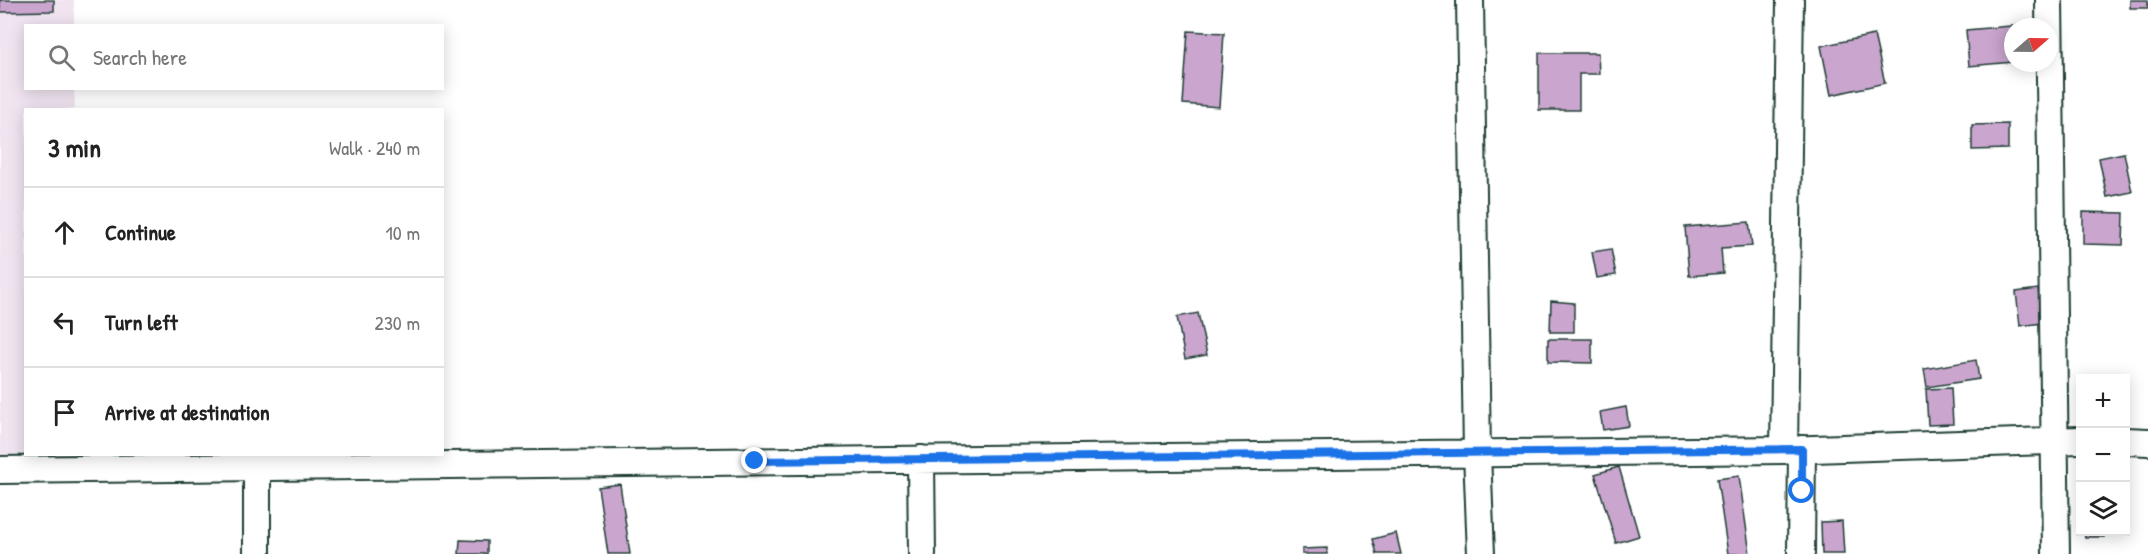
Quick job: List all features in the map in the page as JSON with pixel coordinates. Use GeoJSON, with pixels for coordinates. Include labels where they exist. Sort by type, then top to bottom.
{"type":"FeatureCollection","features":[{"type":"Feature","properties":{"kind":"street"},"geometry":{"type":"LineString","coordinates":[[1470,0],[1477,453],[1481,554]]}},
{"type":"Feature","properties":{"kind":"street"},"geometry":{"type":"LineString","coordinates":[[1790,0],[1793,449],[1801,554]]}},
{"type":"Feature","properties":{"kind":"street"},"geometry":{"type":"LineString","coordinates":[[2049,0],[2056,554]]}},
{"type":"Feature","properties":{"kind":"street"},"geometry":{"type":"LineString","coordinates":[[0,470],[1793,449],[2076,440]]}},
{"type":"Feature","properties":{"kind":"street"},"geometry":{"type":"LineString","coordinates":[[2130,441],[2148,442]]}},
{"type":"Feature","properties":{"kind":"street"},"geometry":{"type":"LineString","coordinates":[[921,459],[922,554]]}},
{"type":"Feature","properties":{"kind":"street"},"geometry":{"type":"LineString","coordinates":[[257,466],[257,554]]}},
{"type":"Feature","properties":{"kind":"shaded area"},"geometry":{"type":"Polygon","coordinates":[[[0,0],[74,0],[74,24],[24,24],[24,90],[74,90],[75,108],[24,108],[24,456],[76,456],[77,469],[0,470],[0,0]]]}},
{"type":"Feature","properties":{"kind":"building"},"geometry":{"type":"Polygon","coordinates":[[[0,0],[54,0],[54,11],[0,12],[0,0]]]}},
{"type":"Feature","properties":{"kind":"building"},"geometry":{"type":"Polygon","coordinates":[[[2130,0],[2148,0],[2148,8],[2130,8],[2130,0]]]}},
{"type":"Feature","properties":{"kind":"building"},"geometry":{"type":"Polygon","coordinates":[[[2004,27],[2004,63],[1969,66],[1966,30],[2004,27]]]}},
{"type":"Feature","properties":{"kind":"building"},"geometry":{"type":"Polygon","coordinates":[[[1188,31],[1224,33],[1219,107],[1183,104],[1188,31]]]}},
{"type":"Feature","properties":{"kind":"building"},"geometry":{"type":"Polygon","coordinates":[[[1874,35],[1885,83],[1831,95],[1821,46],[1874,35]]]}},
{"type":"Feature","properties":{"kind":"building"},"geometry":{"type":"Polygon","coordinates":[[[1539,53],[1598,53],[1599,74],[1579,74],[1579,110],[1539,110],[1539,53]]]}},
{"type":"Feature","properties":{"kind":"building"},"geometry":{"type":"Polygon","coordinates":[[[2008,124],[2008,149],[1972,150],[1972,125],[2008,124]]]}},
{"type":"Feature","properties":{"kind":"building"},"geometry":{"type":"Polygon","coordinates":[[[2124,153],[2132,192],[2107,197],[2099,158],[2124,153]]]}},
{"type":"Feature","properties":{"kind":"building"},"geometry":{"type":"Polygon","coordinates":[[[2083,212],[2124,213],[2123,245],[2083,244],[2083,212]]]}},
{"type":"Feature","properties":{"kind":"building"},"geometry":{"type":"Polygon","coordinates":[[[1749,222],[1752,246],[1721,248],[1723,273],[1689,276],[1685,227],[1749,222]]]}},
{"type":"Feature","properties":{"kind":"building"},"geometry":{"type":"Polygon","coordinates":[[[1611,249],[1616,275],[1597,278],[1592,252],[1611,249]]]}},
{"type":"Feature","properties":{"kind":"building"},"geometry":{"type":"Polygon","coordinates":[[[2038,289],[2042,323],[2020,326],[2016,292],[2038,289]]]}},
{"type":"Feature","properties":{"kind":"building"},"geometry":{"type":"Polygon","coordinates":[[[1551,301],[1574,303],[1574,332],[1550,332],[1551,301]]]}},
{"type":"Feature","properties":{"kind":"building"},"geometry":{"type":"Polygon","coordinates":[[[1198,313],[1207,355],[1185,359],[1177,317],[1198,313]]]}},
{"type":"Feature","properties":{"kind":"building"},"geometry":{"type":"Polygon","coordinates":[[[1548,339],[1592,339],[1592,363],[1548,362],[1548,339]]]}},
{"type":"Feature","properties":{"kind":"building"},"geometry":{"type":"Polygon","coordinates":[[[1976,360],[1979,379],[1927,387],[1924,369],[1976,360]]]}},
{"type":"Feature","properties":{"kind":"building"},"geometry":{"type":"Polygon","coordinates":[[[1951,388],[1953,424],[1928,425],[1926,389],[1951,388]]]}},
{"type":"Feature","properties":{"kind":"building"},"geometry":{"type":"Polygon","coordinates":[[[1626,407],[1629,426],[1603,430],[1600,412],[1626,407]]]}},
{"type":"Feature","properties":{"kind":"building"},"geometry":{"type":"Polygon","coordinates":[[[1619,467],[1639,536],[1616,543],[1595,474],[1619,467]]]}},
{"type":"Feature","properties":{"kind":"building"},"geometry":{"type":"Polygon","coordinates":[[[1739,476],[1750,554],[1728,554],[1717,479],[1739,476]]]}},
{"type":"Feature","properties":{"kind":"building"},"geometry":{"type":"Polygon","coordinates":[[[620,484],[630,554],[608,554],[598,487],[620,484]]]}},
{"type":"Feature","properties":{"kind":"building"},"geometry":{"type":"Polygon","coordinates":[[[1842,521],[1844,554],[1822,554],[1821,522],[1842,521]]]}},
{"type":"Feature","properties":{"kind":"building"},"geometry":{"type":"Polygon","coordinates":[[[1396,533],[1401,554],[1377,554],[1373,539],[1396,533]]]}},
{"type":"Feature","properties":{"kind":"building"},"geometry":{"type":"Polygon","coordinates":[[[460,540],[487,541],[487,554],[459,554],[460,540]]]}},
{"type":"Feature","properties":{"kind":"building"},"geometry":{"type":"Polygon","coordinates":[[[1327,548],[1327,554],[1302,554],[1302,549],[1327,548]]]}},
{"type":"Feature","properties":{"kind":"route"},"geometry":{"type":"LineString","coordinates":[[755,461],[1802,449],[1802,491]]}}]}
